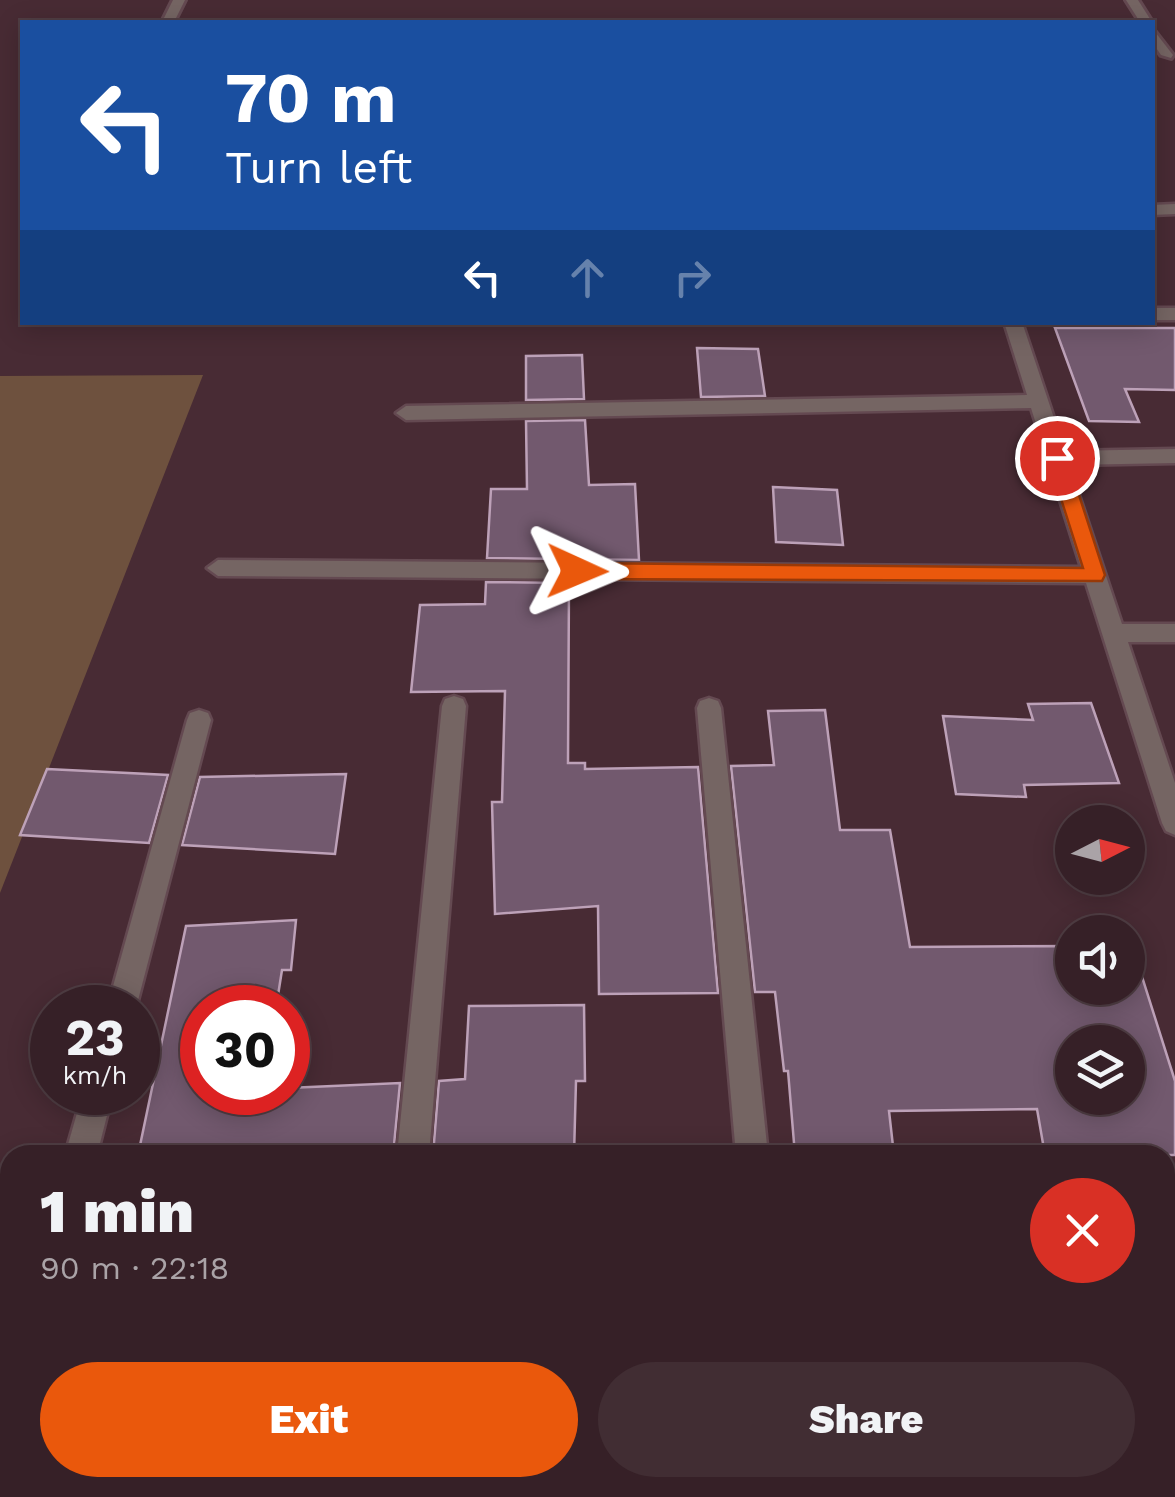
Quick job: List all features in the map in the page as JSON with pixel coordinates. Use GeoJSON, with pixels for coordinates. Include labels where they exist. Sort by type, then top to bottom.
{"type":"FeatureCollection","features":[{"type":"Feature","properties":{"kind":"street"},"geometry":{"type":"LineString","coordinates":[[1015,325],[1175,823]]}},
{"type":"Feature","properties":{"kind":"street"},"geometry":{"type":"LineString","coordinates":[[406,414],[1040,401]]}},
{"type":"Feature","properties":{"kind":"street"},"geometry":{"type":"LineString","coordinates":[[1057,458],[1175,456]]}},
{"type":"Feature","properties":{"kind":"street"},"geometry":{"type":"LineString","coordinates":[[218,568],[1095,575]]}},
{"type":"Feature","properties":{"kind":"street"},"geometry":{"type":"LineString","coordinates":[[1114,633],[1175,633]]}},
{"type":"Feature","properties":{"kind":"street"},"geometry":{"type":"LineString","coordinates":[[414,1145],[454,706]]}},
{"type":"Feature","properties":{"kind":"street"},"geometry":{"type":"LineString","coordinates":[[709,708],[751,1145]]}},
{"type":"Feature","properties":{"kind":"street"},"geometry":{"type":"LineString","coordinates":[[127,985],[198,720]]}},
{"type":"Feature","properties":{"kind":"street"},"geometry":{"type":"LineString","coordinates":[[84,1145],[92,1115]]}},
{"type":"Feature","properties":{"kind":"shaded area"},"geometry":{"type":"Polygon","coordinates":[[[203,375],[0,893],[0,376],[203,375]]]}},
{"type":"Feature","properties":{"kind":"building"},"geometry":{"type":"Polygon","coordinates":[[[1055,328],[1175,328],[1175,390],[1125,389],[1139,422],[1089,421],[1055,328]]]}},
{"type":"Feature","properties":{"kind":"building"},"geometry":{"type":"Polygon","coordinates":[[[697,348],[758,349],[765,396],[701,397],[697,348]]]}},
{"type":"Feature","properties":{"kind":"building"},"geometry":{"type":"Polygon","coordinates":[[[582,355],[584,399],[526,400],[526,356],[582,355]]]}},
{"type":"Feature","properties":{"kind":"building"},"geometry":{"type":"Polygon","coordinates":[[[585,420],[589,485],[635,484],[639,560],[487,558],[491,489],[527,489],[526,421],[585,420]]]}},
{"type":"Feature","properties":{"kind":"building"},"geometry":{"type":"Polygon","coordinates":[[[773,487],[837,490],[843,545],[776,542],[773,487]]]}},
{"type":"Feature","properties":{"kind":"building"},"geometry":{"type":"Polygon","coordinates":[[[486,582],[569,583],[568,763],[585,763],[585,769],[698,767],[718,993],[599,994],[598,906],[495,914],[492,802],[502,802],[505,691],[411,692],[420,605],[485,604],[486,582]]]}},
{"type":"Feature","properties":{"kind":"building"},"geometry":{"type":"Polygon","coordinates":[[[1091,703],[1119,783],[1024,785],[1026,797],[956,794],[943,716],[1033,720],[1028,704],[1091,703]]]}},
{"type":"Feature","properties":{"kind":"building"},"geometry":{"type":"Polygon","coordinates":[[[825,710],[840,830],[890,830],[910,947],[1055,946],[1055,1005],[1145,1005],[1145,986],[1175,1081],[1175,1145],[1043,1145],[1037,1109],[889,1111],[893,1145],[794,1145],[788,1071],[784,1071],[775,992],[755,992],[731,766],[774,765],[768,711],[825,710]]]}},
{"type":"Feature","properties":{"kind":"building"},"geometry":{"type":"Polygon","coordinates":[[[47,769],[168,775],[149,843],[20,835],[47,769]]]}},
{"type":"Feature","properties":{"kind":"building"},"geometry":{"type":"Polygon","coordinates":[[[346,774],[335,854],[182,845],[200,777],[346,774]]]}},
{"type":"Feature","properties":{"kind":"building"},"geometry":{"type":"Polygon","coordinates":[[[296,920],[291,970],[282,970],[280,985],[180,985],[180,1115],[310,1115],[310,1087],[400,1083],[394,1145],[140,1145],[146,1115],[160,1115],[160,1050],[186,926],[296,920]]]}},
{"type":"Feature","properties":{"kind":"building"},"geometry":{"type":"Polygon","coordinates":[[[584,1005],[585,1081],[576,1081],[574,1145],[434,1145],[439,1081],[465,1079],[469,1006],[584,1005]]]}},
{"type":"Feature","properties":{"kind":"route"},"geometry":{"type":"LineString","coordinates":[[577,571],[1095,575],[1057,458]]}}]}
